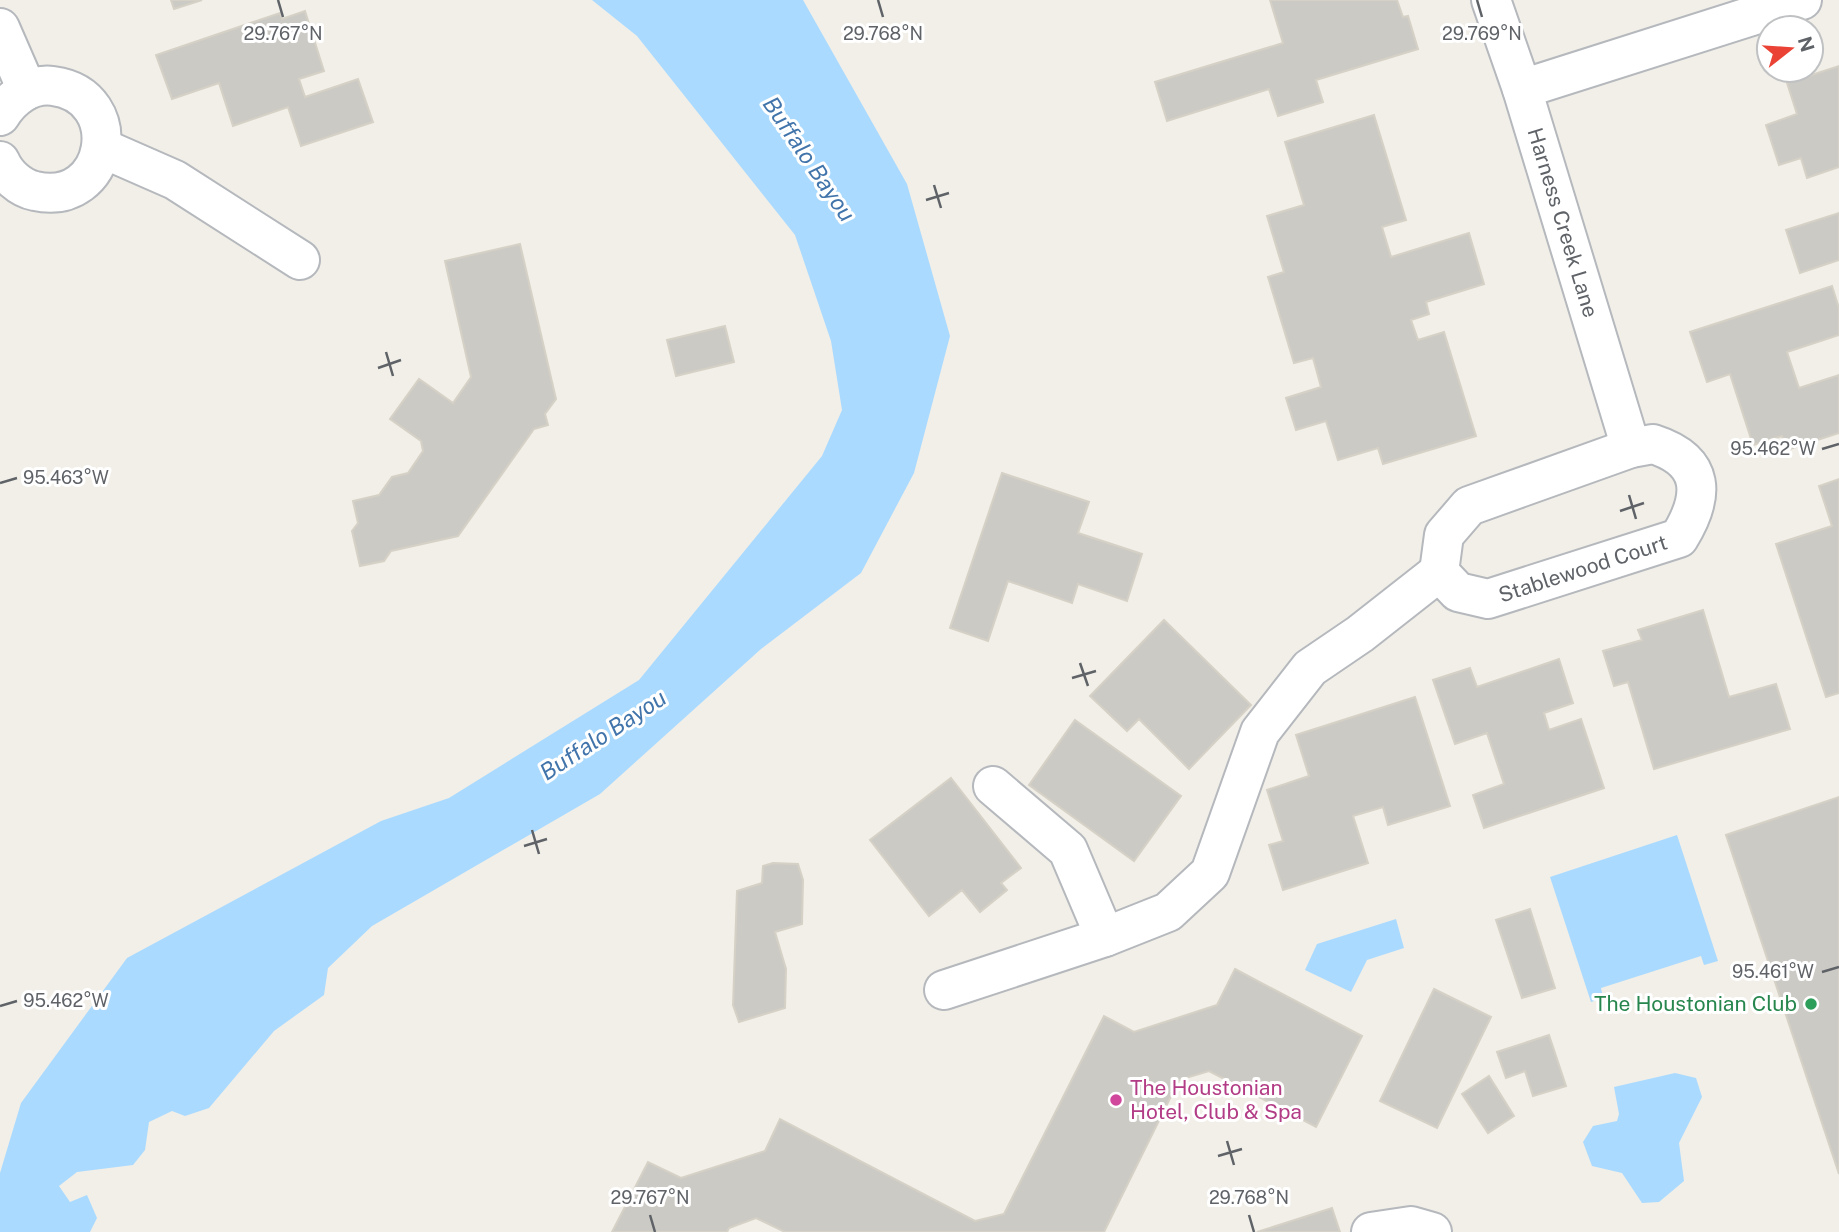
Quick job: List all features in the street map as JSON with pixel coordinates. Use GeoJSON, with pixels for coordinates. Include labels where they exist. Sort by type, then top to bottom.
{"type":"FeatureCollection","features":[{"type":"Feature","properties":{"kind":"street"},"geometry":{"type":"LineString","coordinates":[[1522,89],[1802,0]]}},
{"type":"Feature","properties":{"kind":"street","name":"Harness Creek Lane"},"geometry":{"type":"LineString","coordinates":[[1501,3],[1522,89],[1631,448]]}},
{"type":"Feature","properties":{"kind":"street"},"geometry":{"type":"LineString","coordinates":[[0,28],[27,90]]}},
{"type":"Feature","properties":{"kind":"street"},"geometry":{"type":"LineString","coordinates":[[0,116],[12,100],[27,90],[46,85],[65,88],[82,97],[95,111],[102,129],[102,148],[96,166],[85,180],[68,190],[50,194],[32,191],[16,182],[0,161]]}},
{"type":"Feature","properties":{"kind":"street"},"geometry":{"type":"LineString","coordinates":[[102,148],[175,180],[300,260]]}},
{"type":"Feature","properties":{"kind":"street","name":"Stablewood Court"},"geometry":{"type":"LineString","coordinates":[[1653,444],[1676,452],[1697,479],[1695,512],[1679,538],[1488,599],[1458,592],[1439,572],[1444,535],[1469,506],[1631,448],[1653,444]]}},
{"type":"Feature","properties":{"kind":"street"},"geometry":{"type":"LineString","coordinates":[[944,990],[1105,937],[1168,912],[1210,873],[1260,732],[1310,668],[1360,634],[1439,572]]}},
{"type":"Feature","properties":{"kind":"street"},"geometry":{"type":"LineString","coordinates":[[993,786],[1068,850],[1105,937]]}},
{"type":"Feature","properties":{"kind":"street"},"geometry":{"type":"LineString","coordinates":[[1371,1232],[1411,1226],[1432,1232]]}},
{"type":"Feature","properties":{"kind":"water","name":"Buffalo Bayou"},"geometry":{"type":"Polygon","coordinates":[[[592,0],[803,0],[907,184],[950,336],[914,473],[861,573],[761,649],[600,794],[372,926],[328,968],[324,995],[274,1031],[209,1108],[185,1116],[172,1111],[149,1122],[145,1150],[133,1165],[77,1172],[59,1186],[70,1202],[87,1195],[97,1218],[90,1232],[0,1232],[0,1173],[21,1103],[127,958],[381,821],[449,798],[639,680],[822,456],[842,410],[831,341],[795,235],[637,36],[592,0]]]}},
{"type":"Feature","properties":{"kind":"water"},"geometry":{"type":"Polygon","coordinates":[[[1677,835],[1718,961],[1704,965],[1701,956],[1601,988],[1603,998],[1591,1002],[1550,877],[1677,835]]]}},
{"type":"Feature","properties":{"kind":"water"},"geometry":{"type":"Polygon","coordinates":[[[1396,919],[1404,948],[1367,960],[1351,992],[1305,970],[1317,944],[1396,919]]]}},
{"type":"Feature","properties":{"kind":"water"},"geometry":{"type":"Polygon","coordinates":[[[1675,1073],[1696,1078],[1702,1097],[1679,1143],[1684,1181],[1659,1202],[1642,1203],[1622,1173],[1592,1166],[1583,1142],[1593,1126],[1617,1121],[1619,1114],[1614,1087],[1675,1073]]]}},
{"type":"Feature","properties":{"kind":"building"},"geometry":{"type":"Polygon","coordinates":[[[171,0],[202,0],[174,9],[171,0]]]}},
{"type":"Feature","properties":{"kind":"building"},"geometry":{"type":"Polygon","coordinates":[[[1270,0],[1397,0],[1403,17],[1408,16],[1418,49],[1316,80],[1323,102],[1278,116],[1269,89],[1167,121],[1155,82],[1283,43],[1270,0]]]}},
{"type":"Feature","properties":{"kind":"building"},"geometry":{"type":"Polygon","coordinates":[[[305,11],[324,71],[299,79],[305,97],[358,79],[373,122],[301,146],[288,107],[233,126],[219,83],[172,99],[156,55],[280,13],[282,19],[305,11]]]}},
{"type":"Feature","properties":{"kind":"building"},"geometry":{"type":"Polygon","coordinates":[[[1839,66],[1839,167],[1807,178],[1801,158],[1779,165],[1766,125],[1797,114],[1787,84],[1825,84],[1825,71],[1839,66]]]}},
{"type":"Feature","properties":{"kind":"building"},"geometry":{"type":"Polygon","coordinates":[[[1374,115],[1406,220],[1382,227],[1391,257],[1469,233],[1484,284],[1426,302],[1429,314],[1411,320],[1418,340],[1444,332],[1476,436],[1383,464],[1378,448],[1338,460],[1326,421],[1296,430],[1286,398],[1321,387],[1313,358],[1294,363],[1268,277],[1284,272],[1267,216],[1304,205],[1285,142],[1374,115]]]}},
{"type":"Feature","properties":{"kind":"building"},"geometry":{"type":"Polygon","coordinates":[[[1839,213],[1839,260],[1800,273],[1786,230],[1839,213]]]}},
{"type":"Feature","properties":{"kind":"building"},"geometry":{"type":"Polygon","coordinates":[[[520,244],[556,399],[545,414],[548,425],[534,429],[458,536],[391,551],[384,561],[360,566],[352,531],[358,523],[353,501],[379,495],[392,477],[408,473],[423,451],[421,441],[390,419],[419,379],[453,403],[471,377],[445,261],[520,244]]]}},
{"type":"Feature","properties":{"kind":"building"},"geometry":{"type":"Polygon","coordinates":[[[1832,286],[1839,308],[1839,335],[1787,352],[1799,388],[1839,375],[1839,433],[1787,450],[1782,436],[1753,445],[1730,374],[1707,382],[1690,332],[1832,286]]]}},
{"type":"Feature","properties":{"kind":"building"},"geometry":{"type":"Polygon","coordinates":[[[725,326],[734,362],[676,376],[667,340],[725,326]]]}},
{"type":"Feature","properties":{"kind":"building"},"geometry":{"type":"Polygon","coordinates":[[[1002,473],[1089,502],[1078,533],[1142,554],[1127,601],[1078,584],[1072,603],[1008,581],[988,641],[950,628],[1002,473]]]}},
{"type":"Feature","properties":{"kind":"building"},"geometry":{"type":"Polygon","coordinates":[[[1839,479],[1839,693],[1826,697],[1776,544],[1832,526],[1819,486],[1839,479]]]}},
{"type":"Feature","properties":{"kind":"building"},"geometry":{"type":"Polygon","coordinates":[[[1703,610],[1729,697],[1776,684],[1790,729],[1654,769],[1628,682],[1614,686],[1603,651],[1642,640],[1638,630],[1703,610]]]}},
{"type":"Feature","properties":{"kind":"building"},"geometry":{"type":"Polygon","coordinates":[[[1164,620],[1251,705],[1189,769],[1139,719],[1127,731],[1090,696],[1164,620]]]}},
{"type":"Feature","properties":{"kind":"building"},"geometry":{"type":"Polygon","coordinates":[[[1559,659],[1573,703],[1544,713],[1549,730],[1581,719],[1604,788],[1484,828],[1473,795],[1504,784],[1487,733],[1455,744],[1433,680],[1470,668],[1477,687],[1559,659]]]}},
{"type":"Feature","properties":{"kind":"building"},"geometry":{"type":"Polygon","coordinates":[[[1415,697],[1450,806],[1388,825],[1383,807],[1353,816],[1368,863],[1283,890],[1269,845],[1283,841],[1267,790],[1309,776],[1296,735],[1415,697]]]}},
{"type":"Feature","properties":{"kind":"building"},"geometry":{"type":"Polygon","coordinates":[[[1075,720],[1181,796],[1134,861],[1029,785],[1075,720]]]}},
{"type":"Feature","properties":{"kind":"building"},"geometry":{"type":"Polygon","coordinates":[[[951,778],[1021,868],[1001,883],[1007,890],[980,912],[962,890],[929,916],[870,840],[951,778]]]}},
{"type":"Feature","properties":{"kind":"building","name":"The Houstonian Club"},"geometry":{"type":"Polygon","coordinates":[[[1839,797],[1839,1174],[1726,835],[1839,797]]]}},
{"type":"Feature","properties":{"kind":"building"},"geometry":{"type":"Polygon","coordinates":[[[773,863],[798,864],[803,880],[802,924],[775,932],[786,969],[785,1008],[739,1022],[733,1005],[737,891],[762,883],[763,866],[773,863]]]}},
{"type":"Feature","properties":{"kind":"building"},"geometry":{"type":"Polygon","coordinates":[[[1530,909],[1555,988],[1522,998],[1496,920],[1530,909]]]}},
{"type":"Feature","properties":{"kind":"building","name":"The Houstonian Hotel, Club & Spa"},"geometry":{"type":"Polygon","coordinates":[[[1235,969],[1362,1036],[1316,1127],[1209,1071],[1179,1080],[1104,1232],[785,1232],[756,1218],[729,1228],[727,1232],[612,1232],[648,1162],[681,1178],[765,1151],[780,1119],[975,1221],[1004,1214],[1104,1016],[1134,1032],[1217,1005],[1235,969]]]}},
{"type":"Feature","properties":{"kind":"building"},"geometry":{"type":"Polygon","coordinates":[[[1434,989],[1491,1017],[1437,1128],[1380,1101],[1434,989]]]}},
{"type":"Feature","properties":{"kind":"building"},"geometry":{"type":"Polygon","coordinates":[[[1549,1035],[1566,1086],[1533,1096],[1525,1071],[1506,1078],[1497,1052],[1549,1035]]]}},
{"type":"Feature","properties":{"kind":"building"},"geometry":{"type":"Polygon","coordinates":[[[1489,1076],[1514,1116],[1488,1133],[1462,1094],[1489,1076]]]}},
{"type":"Feature","properties":{"kind":"building"},"geometry":{"type":"Polygon","coordinates":[[[1332,1208],[1340,1232],[1257,1232],[1332,1208]]]}},
{"type":"Feature","properties":{"kind":"place","name":"The Houstonian Club"},"geometry":{"type":"Point","coordinates":[1811,1004]}},
{"type":"Feature","properties":{"kind":"place","name":"The Houstonian Hotel, Club & Spa"},"geometry":{"type":"Point","coordinates":[1116,1100]}}]}
